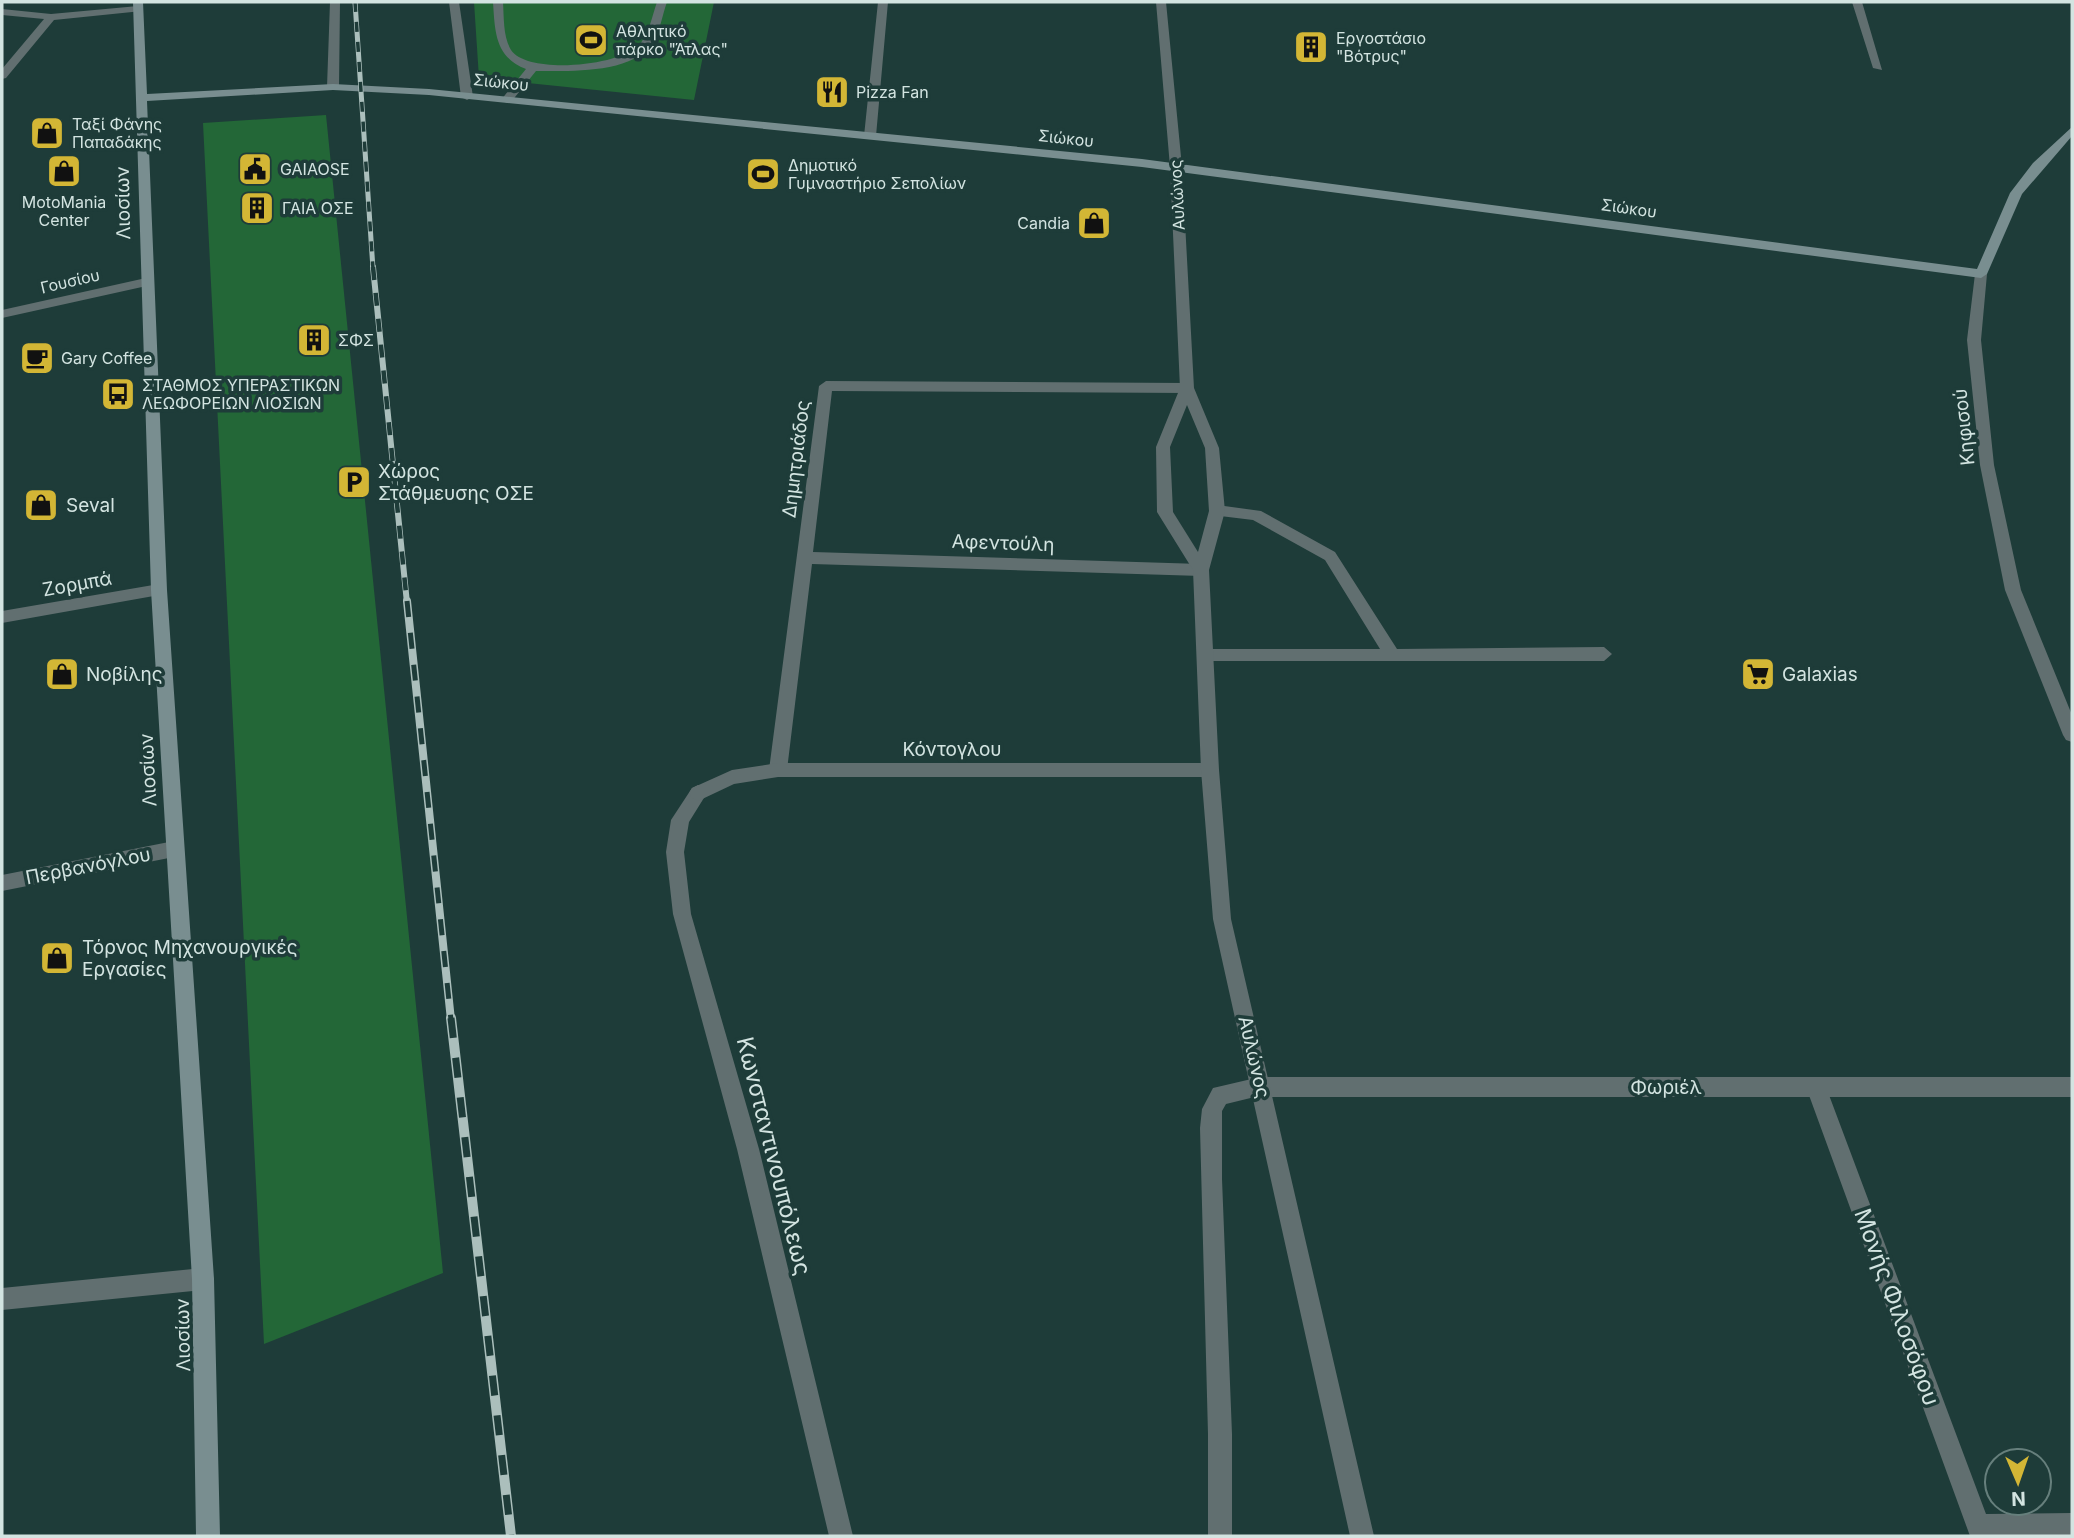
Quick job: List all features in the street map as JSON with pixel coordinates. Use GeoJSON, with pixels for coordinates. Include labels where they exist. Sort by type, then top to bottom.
{"type":"FeatureCollection","features":[{"type":"Feature","properties":{"kind":"main road","name":"Λιοσίων"},"geometry":{"type":"LineString","coordinates":[[138,6],[159,590],[203,1279],[208,1536]]}},
{"type":"Feature","properties":{"kind":"main road","name":"Σιώκου"},"geometry":{"type":"LineString","coordinates":[[142,98],[333,87],[507,100],[1176,167],[1981,274]]}},
{"type":"Feature","properties":{"kind":"main road","name":"Κηφισού"},"geometry":{"type":"LineString","coordinates":[[1981,274],[2017,193],[2037,166],[2072,131]]}},
{"type":"Feature","properties":{"kind":"street"},"geometry":{"type":"LineString","coordinates":[[333,87],[335,2]]}},
{"type":"Feature","properties":{"kind":"street"},"geometry":{"type":"LineString","coordinates":[[454,2],[467,97]]}},
{"type":"Feature","properties":{"kind":"street"},"geometry":{"type":"LineString","coordinates":[[498,2],[503,49],[509,58],[533,68],[596,64],[631,57],[646,46],[662,2]]}},
{"type":"Feature","properties":{"kind":"street"},"geometry":{"type":"LineString","coordinates":[[870,136],[883,2]]}},
{"type":"Feature","properties":{"kind":"street","name":"Αυλώνος"},"geometry":{"type":"LineString","coordinates":[[1161,2],[1176,167],[1187,388],[1212,448],[1217,511],[1201,570],[1210,770],[1222,919],[1362,1536]]}},
{"type":"Feature","properties":{"kind":"street"},"geometry":{"type":"LineString","coordinates":[[1857,2],[1878,68]]}},
{"type":"Feature","properties":{"kind":"street"},"geometry":{"type":"LineString","coordinates":[[2,12],[51,16],[138,6]]}},
{"type":"Feature","properties":{"kind":"street"},"geometry":{"type":"LineString","coordinates":[[2,76],[51,16]]}},
{"type":"Feature","properties":{"kind":"street"},"geometry":{"type":"LineString","coordinates":[[507,100],[533,68]]}},
{"type":"Feature","properties":{"kind":"street","name":"Κηφισού"},"geometry":{"type":"LineString","coordinates":[[1981,274],[1974,340],[1987,466],[2013,590],[2072,735]]}},
{"type":"Feature","properties":{"kind":"street","name":"Γουσίου"},"geometry":{"type":"LineString","coordinates":[[2,314],[146,282]]}},
{"type":"Feature","properties":{"kind":"street","name":"Δημητριάδος"},"geometry":{"type":"LineString","coordinates":[[778,770],[826,386],[1187,388]]}},
{"type":"Feature","properties":{"kind":"street","name":"Αυλώνος"},"geometry":{"type":"LineString","coordinates":[[1187,388],[1163,447],[1165,512],[1201,570]]}},
{"type":"Feature","properties":{"kind":"street"},"geometry":{"type":"LineString","coordinates":[[1217,511],[1256,515],[1330,556],[1393,656]]}},
{"type":"Feature","properties":{"kind":"street","name":"Αφεντούλη"},"geometry":{"type":"LineString","coordinates":[[804,558],[1201,570]]}},
{"type":"Feature","properties":{"kind":"street","name":"Ζορμπά"},"geometry":{"type":"LineString","coordinates":[[2,617],[159,590]]}},
{"type":"Feature","properties":{"kind":"street"},"geometry":{"type":"LineString","coordinates":[[1205,656],[1604,654]]}},
{"type":"Feature","properties":{"kind":"street","name":"Κόντογλου"},"geometry":{"type":"LineString","coordinates":[[698,793],[732,778],[778,770],[1210,770]]}},
{"type":"Feature","properties":{"kind":"street","name":"Κωνσταντινουπόλεως"},"geometry":{"type":"LineString","coordinates":[[698,793],[680,820],[675,852],[682,914],[748,1149],[841,1536]]}},
{"type":"Feature","properties":{"kind":"street","name":"Περβανόγλου"},"geometry":{"type":"LineString","coordinates":[[2,883],[174,849]]}},
{"type":"Feature","properties":{"kind":"street","name":"Φωριέλ"},"geometry":{"type":"LineString","coordinates":[[1220,1536],[1222,1471],[1211,1250],[1210,1128],[1212,1109],[1220,1095],[1260,1087],[2072,1087]]}},
{"type":"Feature","properties":{"kind":"street","name":"Μονής Φιλοσόφου"},"geometry":{"type":"LineString","coordinates":[[1816,1087],[1980,1531],[2072,1525]]}},
{"type":"Feature","properties":{"kind":"street"},"geometry":{"type":"LineString","coordinates":[[2,1299],[203,1279]]}},
{"type":"Feature","properties":{"kind":"green space","name":"Αθλητικό πάρκο \"Άτλας\""},"geometry":{"type":"Polygon","coordinates":[[[474,2],[714,2],[694,100],[479,78],[474,2]]]}},
{"type":"Feature","properties":{"kind":"green space"},"geometry":{"type":"Polygon","coordinates":[[[326,115],[443,1273],[264,1344],[203,123],[326,115]]]}},
{"type":"Feature","properties":{"kind":"railway"},"geometry":{"type":"LineString","coordinates":[[355,2],[373,269]]}},
{"type":"Feature","properties":{"kind":"railway"},"geometry":{"type":"LineString","coordinates":[[373,267],[407,603]]}},
{"type":"Feature","properties":{"kind":"railway"},"geometry":{"type":"LineString","coordinates":[[407,601],[451,1020]]}},
{"type":"Feature","properties":{"kind":"railway"},"geometry":{"type":"LineString","coordinates":[[451,1018],[511,1536]]}},
{"type":"Feature","properties":{"kind":"place","name":"Αθλητικό πάρκο \"Άτλας\""},"geometry":{"type":"Point","coordinates":[591,40]}},
{"type":"Feature","properties":{"kind":"place","name":"Εργοστάσιο \"Βότρυς\""},"geometry":{"type":"Point","coordinates":[1311,47]}},
{"type":"Feature","properties":{"kind":"place","name":"Pizza Fan"},"geometry":{"type":"Point","coordinates":[832,92]}},
{"type":"Feature","properties":{"kind":"place","name":"Ταξί Φάνης Παπαδάκης"},"geometry":{"type":"Point","coordinates":[47,133]}},
{"type":"Feature","properties":{"kind":"place","name":"GAIAOSE"},"geometry":{"type":"Point","coordinates":[255,169]}},
{"type":"Feature","properties":{"kind":"place","name":"MotoMania Center"},"geometry":{"type":"Point","coordinates":[64,171]}},
{"type":"Feature","properties":{"kind":"place","name":"Δημοτικό Γυμναστήριο Σεπολίων"},"geometry":{"type":"Point","coordinates":[763,174]}},
{"type":"Feature","properties":{"kind":"place","name":"ΓΑΙΑ ΟΣΕ"},"geometry":{"type":"Point","coordinates":[257,208]}},
{"type":"Feature","properties":{"kind":"place","name":"Candia"},"geometry":{"type":"Point","coordinates":[1094,223]}},
{"type":"Feature","properties":{"kind":"place","name":"ΣΦΣ"},"geometry":{"type":"Point","coordinates":[314,340]}},
{"type":"Feature","properties":{"kind":"place","name":"Gary Coffee"},"geometry":{"type":"Point","coordinates":[37,358]}},
{"type":"Feature","properties":{"kind":"place","name":"ΣΤΑΘΜΟΣ ΥΠΕΡΑΣΤΙΚΩΝ ΛΕΩΦΟΡΕΙΩΝ ΛΙΟΣΙΩΝ"},"geometry":{"type":"Point","coordinates":[118,394]}},
{"type":"Feature","properties":{"kind":"place","name":"Χώρος Στάθμευσης ΟΣΕ"},"geometry":{"type":"Point","coordinates":[354,482]}},
{"type":"Feature","properties":{"kind":"place","name":"Seval"},"geometry":{"type":"Point","coordinates":[41,505]}},
{"type":"Feature","properties":{"kind":"place","name":"Νοβίλης"},"geometry":{"type":"Point","coordinates":[62,674]}},
{"type":"Feature","properties":{"kind":"place","name":"Galaxias"},"geometry":{"type":"Point","coordinates":[1758,674]}},
{"type":"Feature","properties":{"kind":"place","name":"Τόρνος Μηχανουργικές Εργασίες"},"geometry":{"type":"Point","coordinates":[57,958]}}]}
